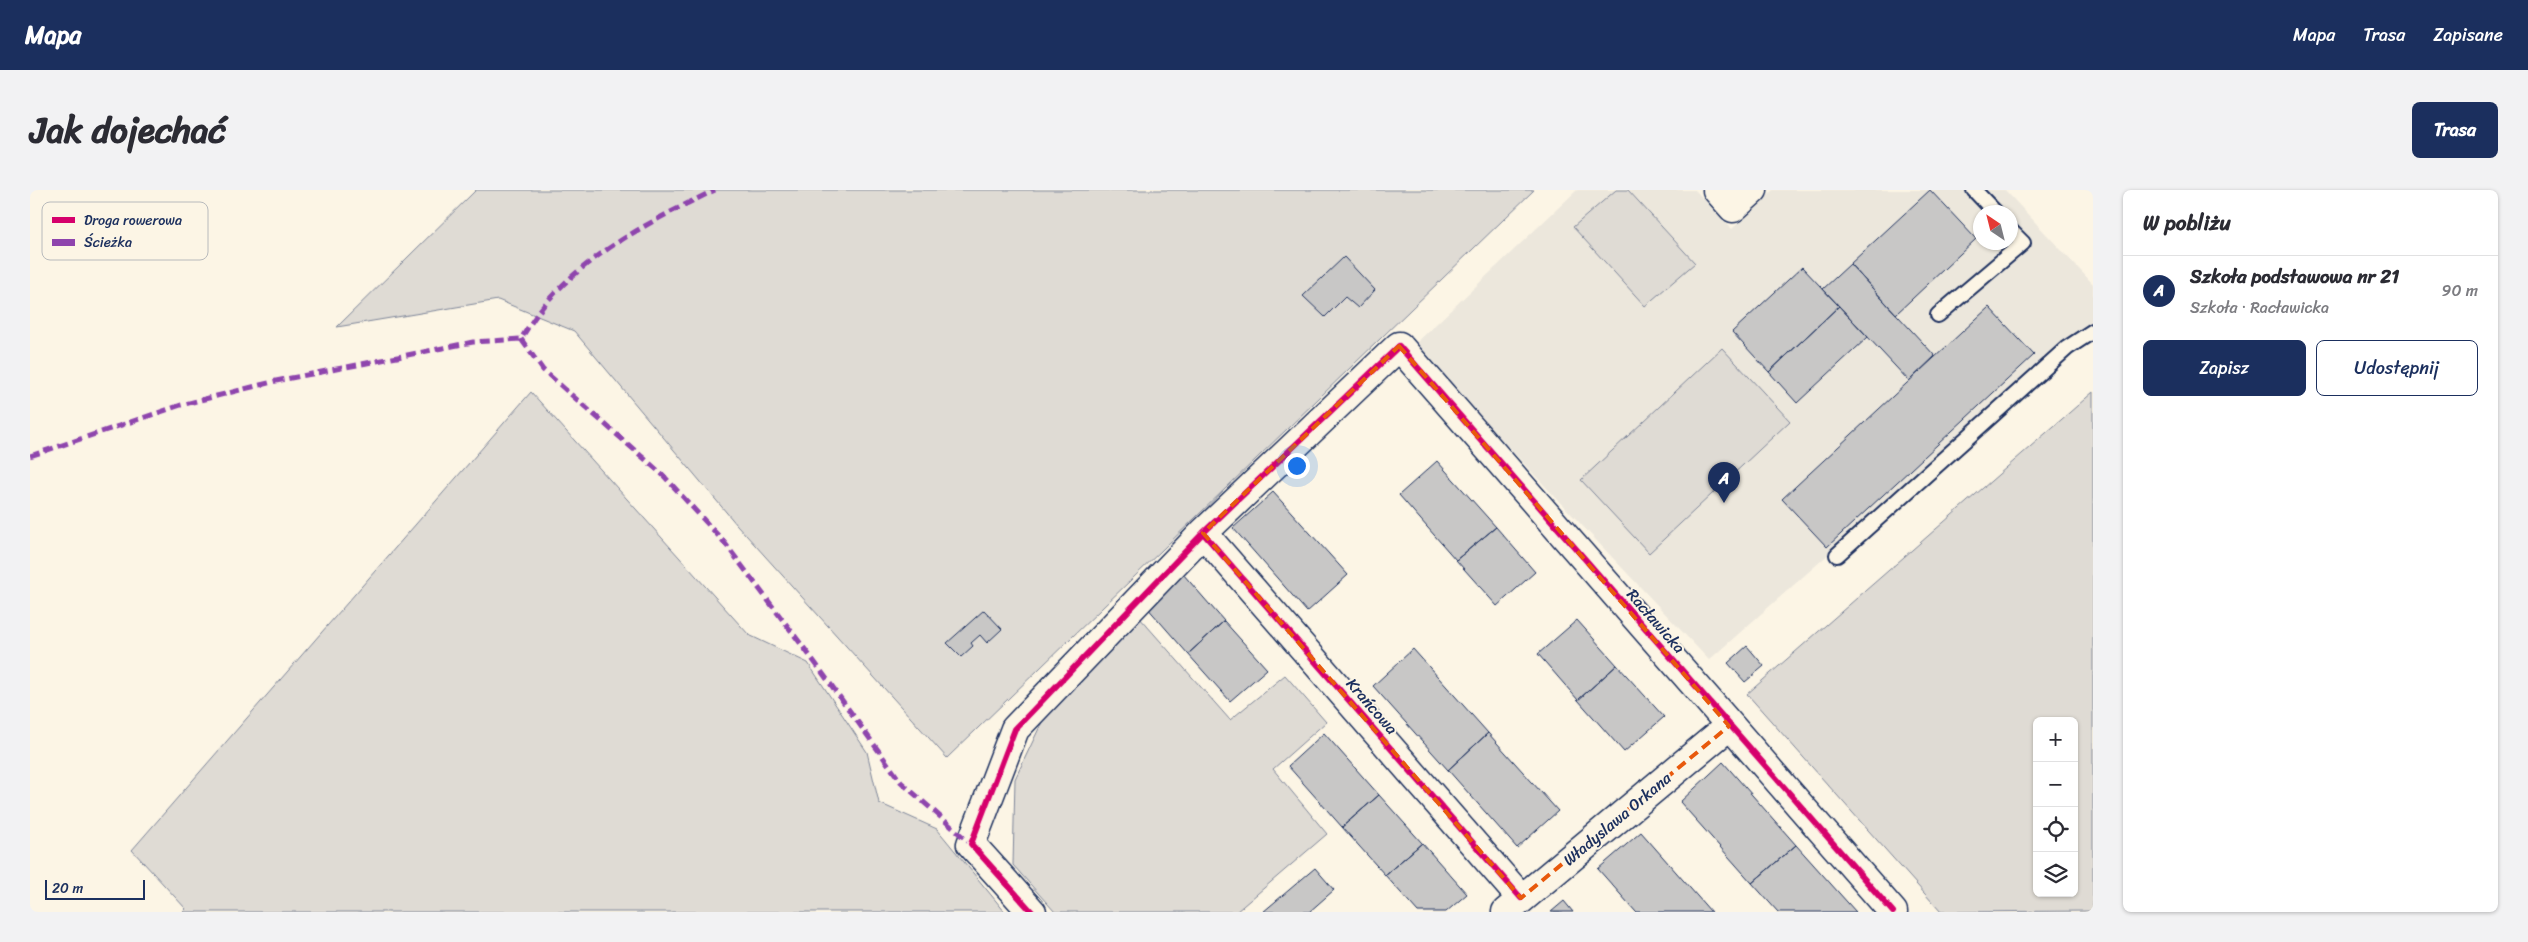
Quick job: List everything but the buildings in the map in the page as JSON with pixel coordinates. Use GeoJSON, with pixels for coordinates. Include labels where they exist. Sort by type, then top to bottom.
{"type":"FeatureCollection","features":[{"type":"Feature","properties":{"kind":"street"},"geometry":{"type":"LineString","coordinates":[[1717,190],[1733,208],[1753,190]]}},
{"type":"Feature","properties":{"kind":"street","name":"Racławicka"},"geometry":{"type":"LineString","coordinates":[[1203,532],[1399,346],[1893,912]]}},
{"type":"Feature","properties":{"kind":"street"},"geometry":{"type":"LineString","coordinates":[[1032,912],[971,844],[1015,729],[1203,532]]}},
{"type":"Feature","properties":{"kind":"street","name":"Krańcowa"},"geometry":{"type":"LineString","coordinates":[[1203,532],[1514,905]]}},
{"type":"Feature","properties":{"kind":"street","name":"Władyslawa Orkana"},"geometry":{"type":"LineString","coordinates":[[1514,905],[1729,726]]}},
{"type":"Feature","properties":{"kind":"lane"},"geometry":{"type":"LineString","coordinates":[[1974,190],[1988,205]]}},
{"type":"Feature","properties":{"kind":"lane"},"geometry":{"type":"LineString","coordinates":[[2018,238],[2023,243],[2018,247]]}},
{"type":"Feature","properties":{"kind":"lane"},"geometry":{"type":"LineString","coordinates":[[1938,315],[2015,250]]}},
{"type":"Feature","properties":{"kind":"lane"},"geometry":{"type":"LineString","coordinates":[[1837,555],[2067,348],[2093,331]]}},
{"type":"Feature","properties":{"kind":"highlighted area"},"geometry":{"type":"Polygon","coordinates":[[[1399,346],[1729,726],[1521,898],[1203,533],[1399,346]]]}},
{"type":"Feature","properties":{"kind":"shaded area"},"geometry":{"type":"Polygon","coordinates":[[[476,190],[1534,190],[947,758],[737,525],[574,331],[498,300],[337,327],[476,190]]]}},
{"type":"Feature","properties":{"kind":"shaded area"},"geometry":{"type":"Polygon","coordinates":[[[1577,190],[1695,190],[1732,229],[1773,190],[2005,190],[2093,284],[2093,320],[1709,660],[1413,346],[1577,190]]]}},
{"type":"Feature","properties":{"kind":"shaded area"},"geometry":{"type":"Polygon","coordinates":[[[1616,190],[1628,190],[1695,263],[1645,306],[1573,227],[1616,190]]]}},
{"type":"Feature","properties":{"kind":"shaded area"},"geometry":{"type":"Polygon","coordinates":[[[1722,348],[1790,421],[1649,553],[1581,480],[1722,348]]]}},
{"type":"Feature","properties":{"kind":"shaded area"},"geometry":{"type":"Polygon","coordinates":[[[531,392],[749,635],[808,663],[867,752],[879,803],[937,829],[1005,912],[183,912],[186,909],[132,850],[531,392]]]}},
{"type":"Feature","properties":{"kind":"shaded area"},"geometry":{"type":"Polygon","coordinates":[[[2093,392],[2093,911],[1941,912],[1747,694],[2093,392]]]}},
{"type":"Feature","properties":{"kind":"shaded area"},"geometry":{"type":"Polygon","coordinates":[[[1139,617],[1230,720],[1285,675],[1326,722],[1273,769],[1327,834],[1236,912],[1055,912],[1013,865],[1015,779],[1042,722],[1139,617]]]}},
{"type":"Feature","properties":{"kind":"marked path"},"geometry":{"type":"LineString","coordinates":[[30,456],[181,405],[276,381],[473,342],[521,339],[545,304],[562,285],[582,268],[646,225],[715,190]]}},
{"type":"Feature","properties":{"kind":"marked path"},"geometry":{"type":"LineString","coordinates":[[521,339],[543,370],[663,475],[724,542],[816,664],[901,782],[971,844]]}},
{"type":"Feature","properties":{"kind":"cycle path"},"geometry":{"type":"LineString","coordinates":[[1032,912],[971,844],[1015,729],[1203,533],[1399,346],[1893,912]]}},
{"type":"Feature","properties":{"kind":"cycle path"},"geometry":{"type":"LineString","coordinates":[[1203,533],[1521,898]]}},
{"type":"Feature","properties":{"kind":"place","name":"Szkoła podstawowa nr 21"},"geometry":{"type":"Point","coordinates":[1724,503]}}]}
